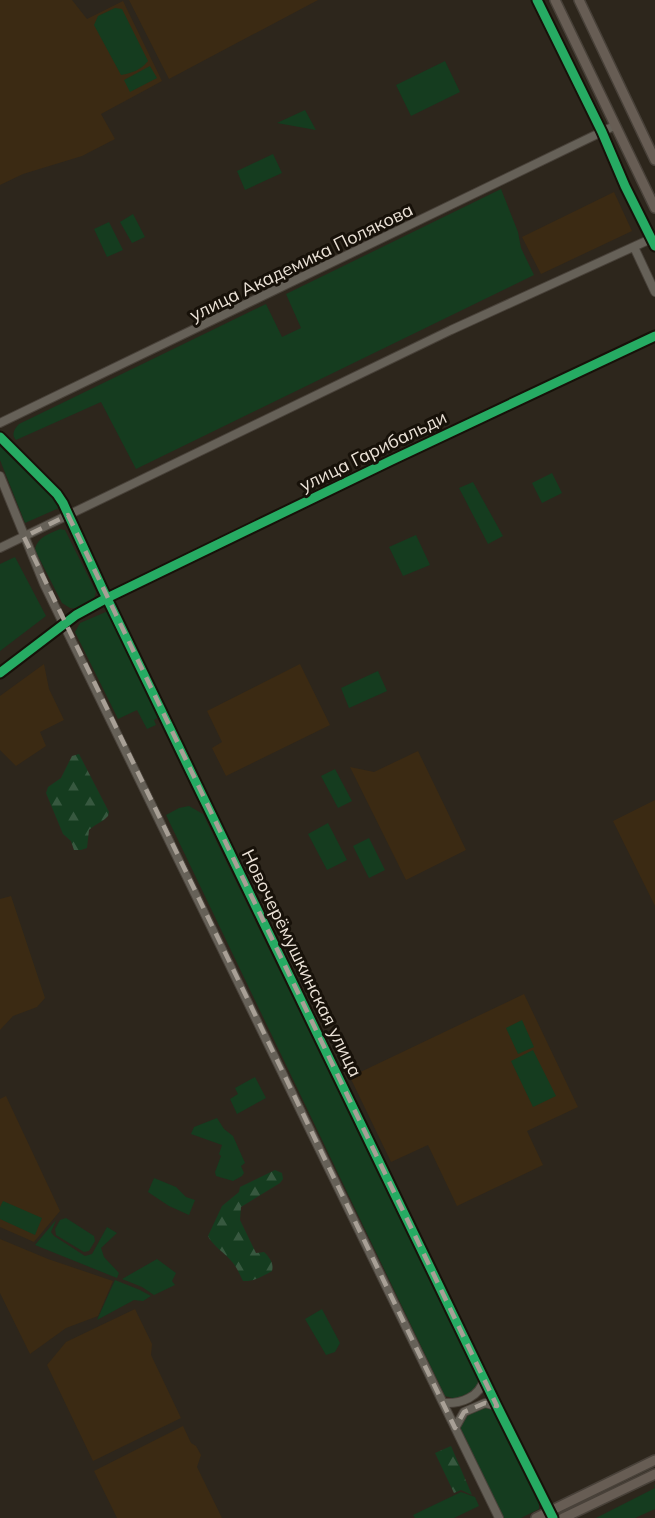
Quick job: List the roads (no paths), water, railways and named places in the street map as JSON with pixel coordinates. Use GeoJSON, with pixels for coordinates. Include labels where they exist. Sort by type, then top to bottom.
{"type":"FeatureCollection","features":[{"type":"Feature","properties":{"kind":"main road"},"geometry":{"type":"LineString","coordinates":[[555,0],[655,208]]}},
{"type":"Feature","properties":{"kind":"main road"},"geometry":{"type":"LineString","coordinates":[[579,0],[655,160]]}},
{"type":"Feature","properties":{"kind":"main road"},"geometry":{"type":"LineString","coordinates":[[536,1518],[551,1515],[655,1460]]}},
{"type":"Feature","properties":{"kind":"main road"},"geometry":{"type":"LineString","coordinates":[[562,1518],[655,1474]]}},
{"type":"Feature","properties":{"kind":"street","name":"улица Академика Полякова"},"geometry":{"type":"LineString","coordinates":[[0,423],[614,126]]}},
{"type":"Feature","properties":{"kind":"street"},"geometry":{"type":"LineString","coordinates":[[0,548],[451,330],[655,237]]}},
{"type":"Feature","properties":{"kind":"street"},"geometry":{"type":"LineString","coordinates":[[634,247],[655,292]]}},
{"type":"Feature","properties":{"kind":"street","name":"улица Гарибальди"},"geometry":{"type":"LineString","coordinates":[[0,673],[65,623],[107,598],[655,336]]}},
{"type":"Feature","properties":{"kind":"street","name":"Новочерёмушкинская улица"},"geometry":{"type":"LineString","coordinates":[[0,436],[57,494],[68,515],[496,1406],[551,1515]]}},
{"type":"Feature","properties":{"kind":"street"},"geometry":{"type":"LineString","coordinates":[[0,476],[44,584],[499,1518]]}},
{"type":"Feature","properties":{"kind":"street"},"geometry":{"type":"LineString","coordinates":[[444,1404],[459,1402],[477,1394],[484,1379]]}},
{"type":"Feature","properties":{"kind":"street"},"geometry":{"type":"LineString","coordinates":[[455,1428],[464,1412],[485,1403],[496,1406]]}}]}
